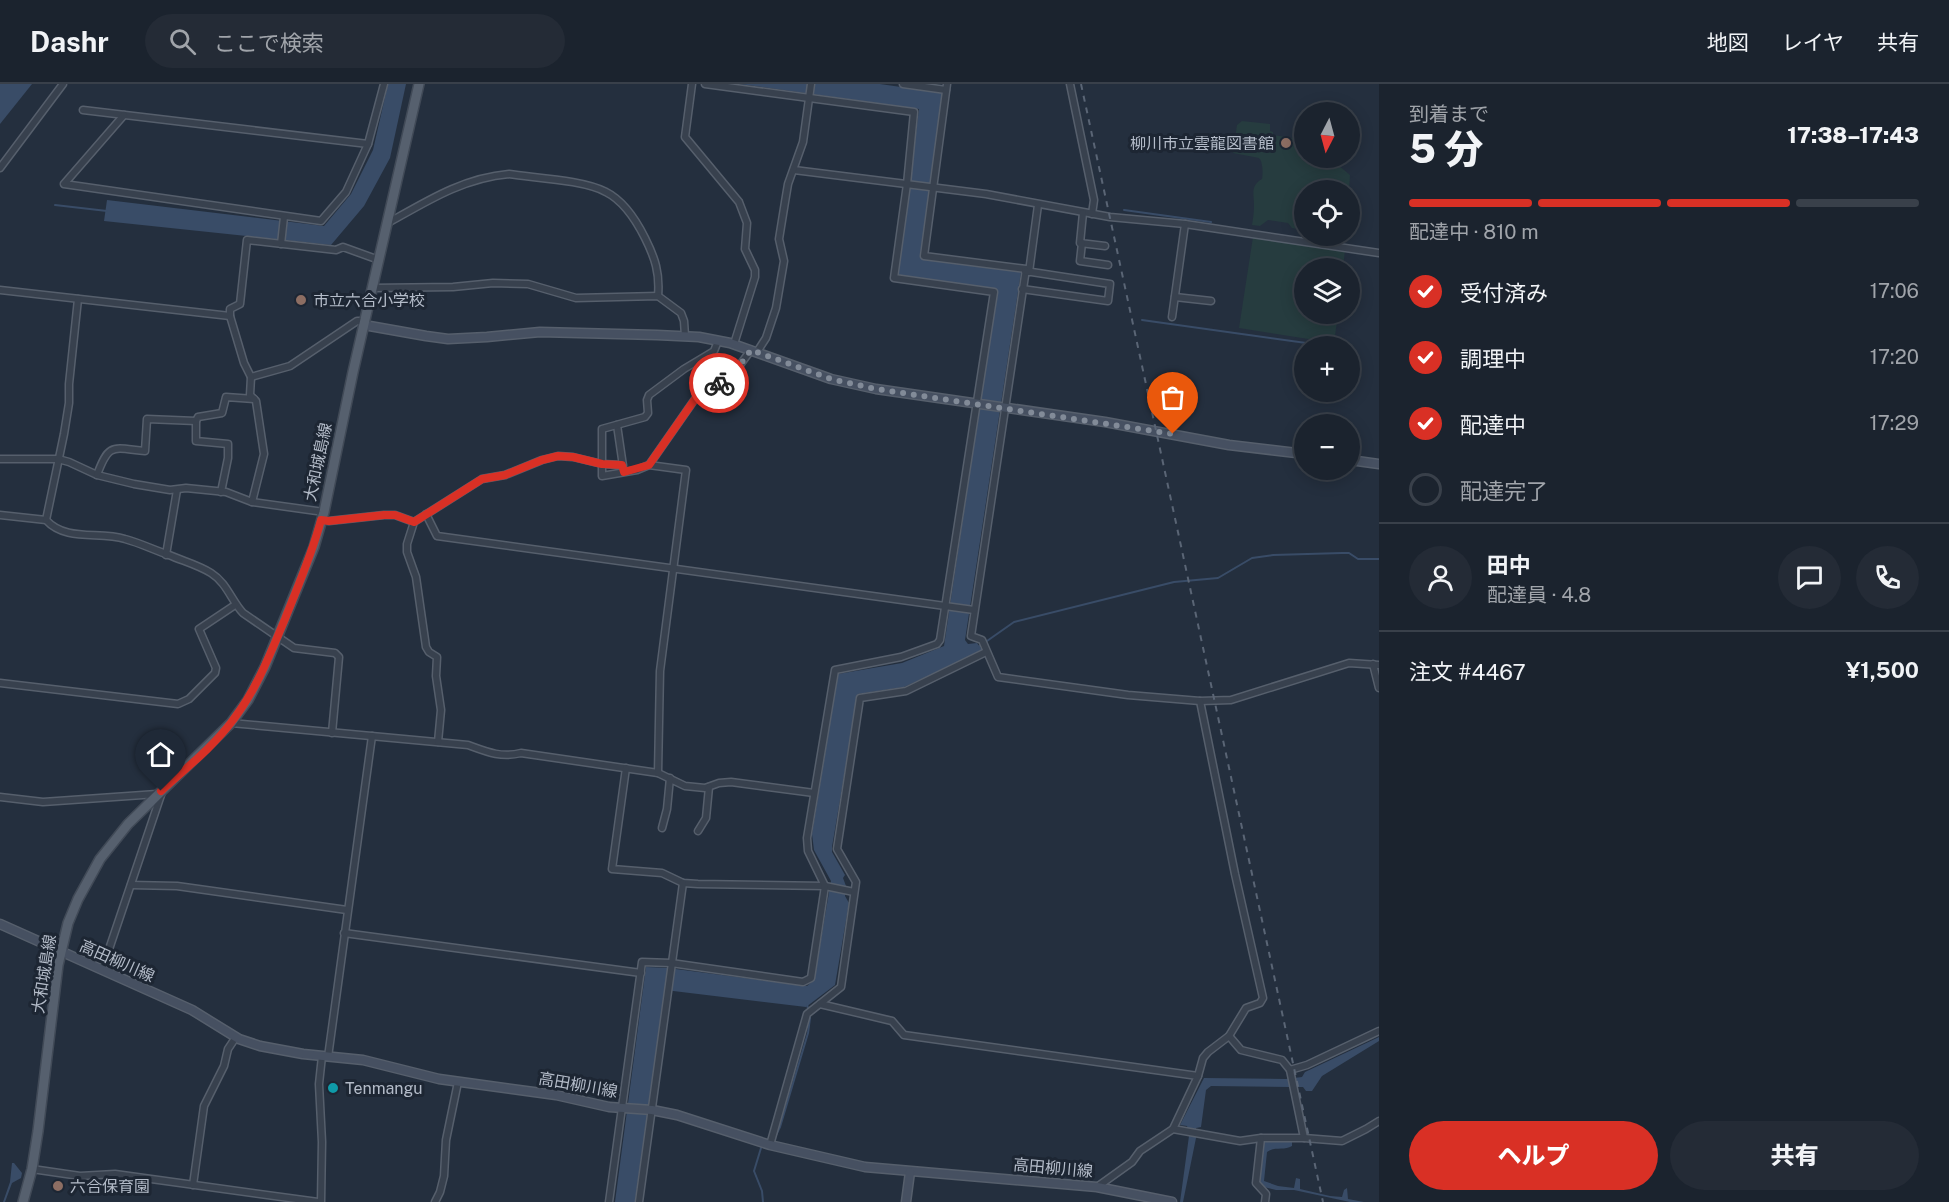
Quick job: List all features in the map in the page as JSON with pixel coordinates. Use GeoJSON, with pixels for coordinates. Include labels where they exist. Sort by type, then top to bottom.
{"type":"FeatureCollection","features":[{"type":"Feature","properties":{"kind":"main road","name":"大和城島線"},"geometry":{"type":"LineString","coordinates":[[24,1202],[32,1169],[60,952],[78,899],[100,859],[128,824],[231,723],[256,686],[314,547],[419,84]]}},
{"type":"Feature","properties":{"kind":"main road"},"geometry":{"type":"LineString","coordinates":[[365,323],[448,339],[540,332],[685,336],[718,340],[851,384],[1155,430],[1229,445],[1294,453]]}},
{"type":"Feature","properties":{"kind":"main road"},"geometry":{"type":"LineString","coordinates":[[1360,461],[1379,464]]}},
{"type":"Feature","properties":{"kind":"main road","name":"高田柳川線"},"geometry":{"type":"LineString","coordinates":[[0,924],[192,1010],[236,1037],[260,1046],[363,1060],[458,1082],[677,1115],[770,1145],[865,1167],[1097,1187],[1172,1202]]}},
{"type":"Feature","properties":{"kind":"main road"},"geometry":{"type":"LineString","coordinates":[[906,1202],[910,1172]]}},
{"type":"Feature","properties":{"kind":"street"},"geometry":{"type":"LineString","coordinates":[[0,168],[63,84]]}},
{"type":"Feature","properties":{"kind":"street"},"geometry":{"type":"LineString","coordinates":[[124,115],[64,184],[284,220],[321,221],[346,192],[369,144],[384,84]]}},
{"type":"Feature","properties":{"kind":"street"},"geometry":{"type":"LineString","coordinates":[[692,84],[685,137],[739,202],[747,223],[745,249],[755,270],[755,277],[734,344]]}},
{"type":"Feature","properties":{"kind":"street"},"geometry":{"type":"LineString","coordinates":[[609,1202],[624,1108],[642,962],[671,963],[803,982],[811,978],[825,886],[807,851],[807,838],[835,670],[902,657],[937,644],[940,640],[994,292],[894,278],[914,112],[705,84]]}},
{"type":"Feature","properties":{"kind":"street"},"geometry":{"type":"LineString","coordinates":[[649,465],[695,399],[734,373],[766,338],[776,308],[784,261],[779,239],[788,184],[803,142],[811,84]]}},
{"type":"Feature","properties":{"kind":"street"},"geometry":{"type":"LineString","coordinates":[[903,84],[947,87],[924,256],[1110,284],[1108,301],[1023,289]]}},
{"type":"Feature","properties":{"kind":"street"},"geometry":{"type":"LineString","coordinates":[[1070,84],[1094,200],[1092,214]]}},
{"type":"Feature","properties":{"kind":"street"},"geometry":{"type":"LineString","coordinates":[[83,110],[369,144]]}},
{"type":"Feature","properties":{"kind":"street"},"geometry":{"type":"LineString","coordinates":[[794,170],[986,194],[1083,213],[1185,224],[1379,253]]}},
{"type":"Feature","properties":{"kind":"street"},"geometry":{"type":"LineString","coordinates":[[388,223],[465,183],[500,175],[509,174],[591,185],[606,192],[632,215],[658,269],[658,296]]}},
{"type":"Feature","properties":{"kind":"street"},"geometry":{"type":"LineString","coordinates":[[1038,205],[1004,407],[971,636],[982,640],[998,677],[1128,695],[1200,701],[1231,700],[1348,663],[1376,664],[1379,688]]}},
{"type":"Feature","properties":{"kind":"street"},"geometry":{"type":"LineString","coordinates":[[1083,213],[1080,261],[1108,265]]}},
{"type":"Feature","properties":{"kind":"street"},"geometry":{"type":"LineString","coordinates":[[281,244],[284,220]]}},
{"type":"Feature","properties":{"kind":"street"},"geometry":{"type":"LineString","coordinates":[[1172,317],[1185,224]]}},
{"type":"Feature","properties":{"kind":"street"},"geometry":{"type":"LineString","coordinates":[[252,502],[264,454],[256,401],[250,395],[251,377],[244,363],[230,316],[230,309],[240,304],[247,240],[336,250],[342,247],[379,260]]}},
{"type":"Feature","properties":{"kind":"street"},"geometry":{"type":"LineString","coordinates":[[1082,243],[1105,246]]}},
{"type":"Feature","properties":{"kind":"street"},"geometry":{"type":"LineString","coordinates":[[372,288],[453,287],[493,283],[528,284],[576,298],[658,296],[681,313],[685,336]]}},
{"type":"Feature","properties":{"kind":"street"},"geometry":{"type":"LineString","coordinates":[[0,290],[230,316]]}},
{"type":"Feature","properties":{"kind":"street"},"geometry":{"type":"LineString","coordinates":[[1175,297],[1211,301]]}},
{"type":"Feature","properties":{"kind":"street"},"geometry":{"type":"LineString","coordinates":[[46,520],[69,403],[78,299]]}},
{"type":"Feature","properties":{"kind":"street"},"geometry":{"type":"LineString","coordinates":[[251,377],[290,366],[357,321],[365,323]]}},
{"type":"Feature","properties":{"kind":"street"},"geometry":{"type":"LineString","coordinates":[[658,772],[660,671],[686,470],[649,465],[602,477],[602,429],[645,417],[648,413],[649,395],[684,369],[714,351],[718,340]]}},
{"type":"Feature","properties":{"kind":"street"},"geometry":{"type":"LineString","coordinates":[[221,492],[228,458],[228,444],[196,441],[196,421],[198,417],[222,413],[226,397],[254,399]]}},
{"type":"Feature","properties":{"kind":"street"},"geometry":{"type":"LineString","coordinates":[[97,475],[107,452],[113,448],[145,451],[147,419],[196,421]]}},
{"type":"Feature","properties":{"kind":"street"},"geometry":{"type":"LineString","coordinates":[[617,425],[624,472]]}},
{"type":"Feature","properties":{"kind":"street"},"geometry":{"type":"LineString","coordinates":[[438,742],[441,710],[436,676],[438,661],[437,657],[426,647],[416,577],[407,544],[414,522],[482,479],[505,475],[542,460],[558,456],[622,465]]}},
{"type":"Feature","properties":{"kind":"street"},"geometry":{"type":"LineString","coordinates":[[0,459],[58,459],[97,475],[134,484],[177,490],[186,488],[221,492],[252,502],[322,516],[329,521],[395,515],[414,522]]}},
{"type":"Feature","properties":{"kind":"street"},"geometry":{"type":"LineString","coordinates":[[166,555],[177,490]]}},
{"type":"Feature","properties":{"kind":"street"},"geometry":{"type":"LineString","coordinates":[[426,514],[437,536],[974,609]]}},
{"type":"Feature","properties":{"kind":"street"},"geometry":{"type":"LineString","coordinates":[[0,515],[46,520],[52,527],[76,534],[123,538],[213,574],[231,594],[235,605],[277,638],[294,648],[335,653],[339,657],[332,733]]}},
{"type":"Feature","properties":{"kind":"street"},"geometry":{"type":"LineString","coordinates":[[0,683],[178,704],[189,699],[215,674],[216,668],[199,629],[235,605]]}},
{"type":"Feature","properties":{"kind":"street"},"geometry":{"type":"LineString","coordinates":[[770,1145],[807,1014],[841,987],[856,882],[837,849],[860,698],[906,691],[986,652]]}},
{"type":"Feature","properties":{"kind":"street"},"geometry":{"type":"LineString","coordinates":[[1097,1187],[1132,1162],[1140,1151],[1173,1130],[1198,1076],[1203,1058],[1229,1036],[1246,1008],[1260,1003],[1263,998],[1200,701]]}},
{"type":"Feature","properties":{"kind":"street"},"geometry":{"type":"LineString","coordinates":[[231,723],[468,745],[495,755],[510,756],[520,753],[658,772],[685,786],[705,788],[730,782],[814,793]]}},
{"type":"Feature","properties":{"kind":"street"},"geometry":{"type":"LineString","coordinates":[[32,1169],[80,1176],[115,1174],[319,1202],[322,1143],[319,1084],[348,910],[372,736]]}},
{"type":"Feature","properties":{"kind":"street"},"geometry":{"type":"LineString","coordinates":[[626,768],[612,869],[662,873],[683,883],[825,886],[854,892]]}},
{"type":"Feature","properties":{"kind":"street"},"geometry":{"type":"LineString","coordinates":[[662,828],[667,809],[670,778]]}},
{"type":"Feature","properties":{"kind":"street"},"geometry":{"type":"LineString","coordinates":[[698,831],[706,818],[709,786]]}},
{"type":"Feature","properties":{"kind":"street"},"geometry":{"type":"LineString","coordinates":[[0,797],[44,802],[160,791],[102,970]]}},
{"type":"Feature","properties":{"kind":"street"},"geometry":{"type":"LineString","coordinates":[[639,1202],[683,883]]}},
{"type":"Feature","properties":{"kind":"street"},"geometry":{"type":"LineString","coordinates":[[131,885],[177,886],[348,910]]}},
{"type":"Feature","properties":{"kind":"street"},"geometry":{"type":"LineString","coordinates":[[344,933],[641,974]]}},
{"type":"Feature","properties":{"kind":"street"},"geometry":{"type":"LineString","coordinates":[[820,1004],[892,1021],[904,1035],[1198,1076]]}},
{"type":"Feature","properties":{"kind":"street"},"geometry":{"type":"LineString","coordinates":[[1290,1070],[1307,1065],[1379,1031]]}},
{"type":"Feature","properties":{"kind":"street"},"geometry":{"type":"LineString","coordinates":[[1229,1036],[1240,1050],[1282,1060],[1290,1070],[1304,1138]]}},
{"type":"Feature","properties":{"kind":"street"},"geometry":{"type":"LineString","coordinates":[[193,1185],[204,1106],[224,1066],[228,1049],[236,1037]]}},
{"type":"Feature","properties":{"kind":"street"},"geometry":{"type":"LineString","coordinates":[[435,1202],[444,1176],[446,1140],[458,1082]]}},
{"type":"Feature","properties":{"kind":"street"},"geometry":{"type":"LineString","coordinates":[[1173,1130],[1240,1141],[1261,1138],[1342,1141],[1379,1121]]}},
{"type":"Feature","properties":{"kind":"street"},"geometry":{"type":"LineString","coordinates":[[1261,1138],[1256,1183],[1266,1194],[1265,1202]]}},
{"type":"Feature","properties":{"kind":"green space"},"geometry":{"type":"Polygon","coordinates":[[[1242,121],[1270,124],[1270,131],[1273,135],[1294,138],[1294,168],[1342,168],[1350,175],[1350,180],[1294,180],[1294,228],[1288,223],[1268,220],[1260,226],[1252,225],[1254,190],[1256,184],[1262,179],[1262,168],[1259,158],[1233,153],[1237,125],[1242,121]]]}},
{"type":"Feature","properties":{"kind":"green space"},"geometry":{"type":"Polygon","coordinates":[[[1253,237],[1294,243],[1294,246],[1345,250],[1344,258],[1294,258],[1294,324],[1337,324],[1335,336],[1294,337],[1239,328],[1253,237]]]}},
{"type":"Feature","properties":{"kind":"water"},"geometry":{"type":"Polygon","coordinates":[[[0,84],[32,84],[0,124],[0,84]]]}},
{"type":"Feature","properties":{"kind":"water"},"geometry":{"type":"Polygon","coordinates":[[[388,84],[406,84],[390,158],[364,206],[331,245],[104,221],[107,200],[324,226],[351,194],[373,150],[388,84]]]}},
{"type":"Feature","properties":{"kind":"water"},"geometry":{"type":"Polygon","coordinates":[[[740,84],[880,84],[943,93],[920,257],[1021,272],[965,640],[968,644],[977,643],[983,651],[904,687],[858,694],[832,847],[832,852],[845,875],[843,878],[846,886],[845,896],[849,903],[835,985],[806,1007],[665,990],[635,1202],[615,1202],[646,967],[807,986],[814,980],[831,881],[814,850],[812,834],[838,674],[902,663],[944,646],[997,289],[898,275],[919,109],[740,84]]]}},
{"type":"Feature","properties":{"kind":"water"},"geometry":{"type":"Polygon","coordinates":[[[1379,1037],[1379,1041],[1322,1076],[1312,1091],[1306,1091],[1303,1087],[1211,1086],[1206,1090],[1201,1127],[1196,1128],[1183,1202],[1180,1202],[1189,1136],[1187,1126],[1180,1125],[1204,1078],[1286,1079],[1302,1077],[1305,1072],[1379,1037]]]}},
{"type":"Feature","properties":{"kind":"water"},"geometry":{"type":"Polygon","coordinates":[[[1263,1141],[1292,1142],[1292,1146],[1267,1152],[1264,1181],[1294,1188],[1296,1178],[1300,1179],[1300,1189],[1330,1196],[1342,1197],[1347,1188],[1348,1199],[1364,1202],[1350,1202],[1294,1190],[1264,1187],[1260,1183],[1263,1141]]]}},
{"type":"Feature","properties":{"kind":"water"},"geometry":{"type":"Polygon","coordinates":[[[12,1163],[22,1173],[21,1178],[12,1183],[5,1202],[3,1202],[10,1182],[12,1163]]]}},
{"type":"Feature","properties":{"kind":"waterway"},"geometry":{"type":"LineString","coordinates":[[55,205],[107,211]]}},
{"type":"Feature","properties":{"kind":"waterway"},"geometry":{"type":"LineString","coordinates":[[1124,210],[1211,222]]}},
{"type":"Feature","properties":{"kind":"waterway"},"geometry":{"type":"LineString","coordinates":[[1142,320],[1294,341]]}},
{"type":"Feature","properties":{"kind":"waterway"},"geometry":{"type":"LineString","coordinates":[[977,648],[1014,622],[1174,582],[1218,578],[1252,558],[1273,555],[1349,553],[1358,559],[1379,559]]}},
{"type":"Feature","properties":{"kind":"waterway"},"geometry":{"type":"LineString","coordinates":[[775,1137],[808,1033],[810,1018],[807,1004]]}},
{"type":"Feature","properties":{"kind":"waterway"},"geometry":{"type":"LineString","coordinates":[[763,1146],[754,1171],[762,1191],[763,1202]]}},
{"type":"Feature","properties":{"kind":"railway"},"geometry":{"type":"LineString","coordinates":[[1081,84],[1323,1202]]}},
{"type":"Feature","properties":{"kind":"way so far"},"geometry":{"type":"LineString","coordinates":[[719,383],[734,373],[751,350],[831,379],[876,389],[1173,434]]}},
{"type":"Feature","properties":{"kind":"place","name":"柳川市立雲龍図書館"},"geometry":{"type":"Point","coordinates":[1286,143]}},
{"type":"Feature","properties":{"kind":"place","name":"市立六合小学校"},"geometry":{"type":"Point","coordinates":[301,300]}},
{"type":"Feature","properties":{"kind":"place","name":"Tenmangu"},"geometry":{"type":"Point","coordinates":[333,1088]}},
{"type":"Feature","properties":{"kind":"place","name":"六合保育園"},"geometry":{"type":"Point","coordinates":[58,1186]}},
{"type":"Feature","properties":{"kind":"route"},"geometry":{"type":"LineString","coordinates":[[161,791],[231,723],[248,700],[265,667],[314,547],[321,520],[395,515],[414,522],[482,479],[505,475],[558,456],[622,465],[624,472],[636,470],[649,465],[695,399],[719,383]]}}]}
